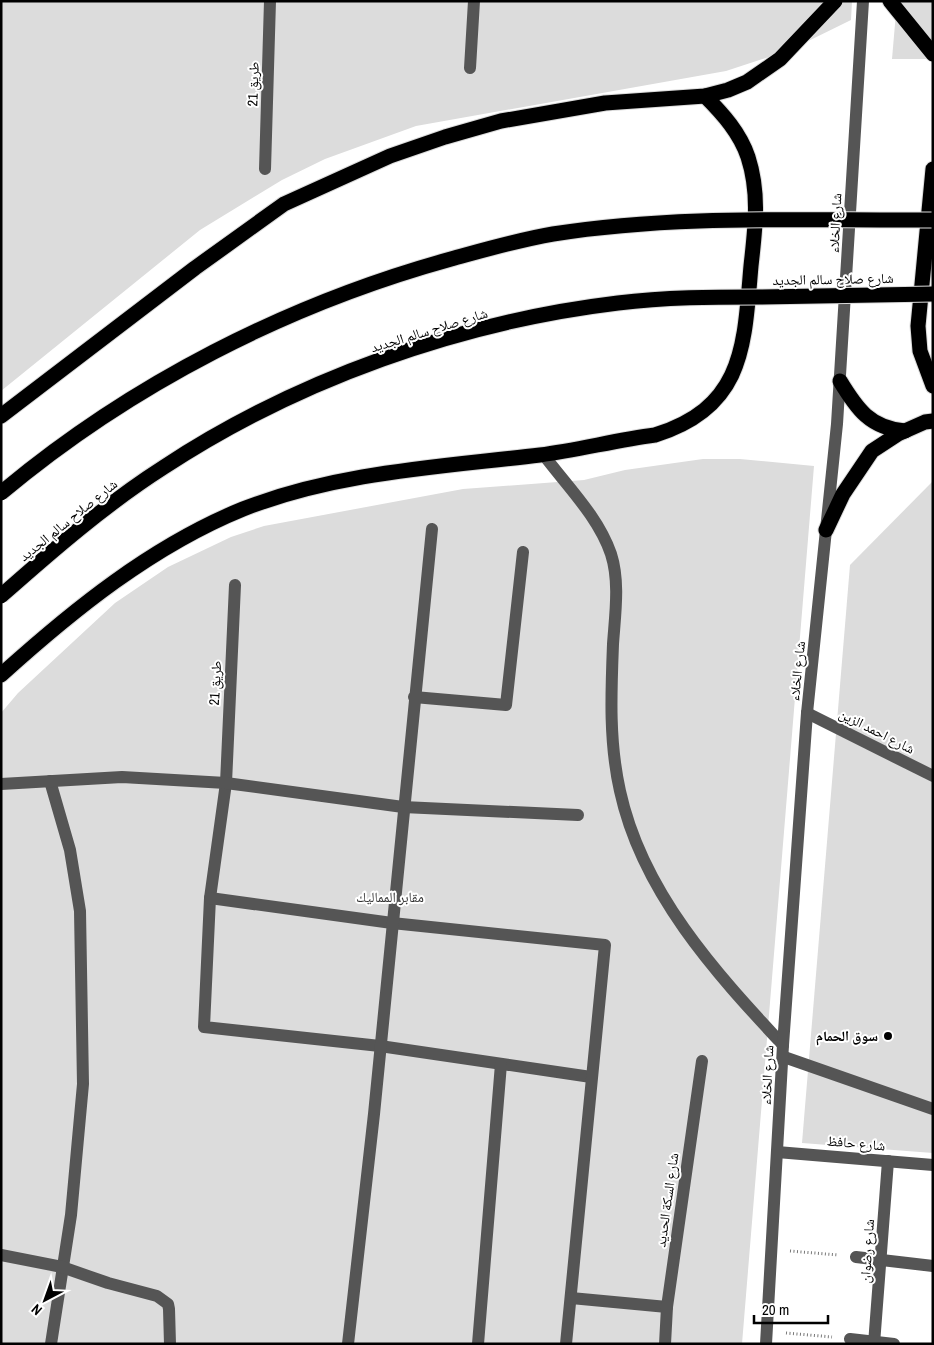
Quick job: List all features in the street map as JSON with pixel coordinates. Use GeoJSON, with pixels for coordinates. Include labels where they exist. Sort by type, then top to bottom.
{"type":"FeatureCollection","features":[{"type":"Feature","properties":{"kind":"highway"},"geometry":{"type":"LineString","coordinates":[[1,416],[194,268],[284,204],[336,178],[390,156],[445,137],[501,121],[605,103],[705,96],[741,84],[764,72],[795,45],[835,1]]}},
{"type":"Feature","properties":{"kind":"highway"},"geometry":{"type":"LineString","coordinates":[[890,1],[933,54]]}},
{"type":"Feature","properties":{"kind":"highway"},"geometry":{"type":"LineString","coordinates":[[1,676],[79,608],[126,574],[173,544],[242,510],[315,486],[351,478],[542,454],[672,430],[702,412],[716,399],[737,366],[746,331],[757,205],[754,180],[748,156],[737,134],[723,114],[705,96]]}},
{"type":"Feature","properties":{"kind":"highway"},"geometry":{"type":"LineString","coordinates":[[933,169],[918,326],[920,350],[933,386]]}},
{"type":"Feature","properties":{"kind":"highway"},"geometry":{"type":"LineString","coordinates":[[1,494],[104,417],[204,357],[309,308],[426,266],[552,234],[621,226],[684,222],[933,220]]}},
{"type":"Feature","properties":{"kind":"highway","name":"شارع صلاح سالم الجديد"},"geometry":{"type":"LineString","coordinates":[[1,596],[106,508],[163,467],[210,439],[306,390],[416,348],[526,319],[619,303],[670,298],[933,294]]}},
{"type":"Feature","properties":{"kind":"highway"},"geometry":{"type":"LineString","coordinates":[[840,381],[856,406],[872,421],[890,430],[905,431]]}},
{"type":"Feature","properties":{"kind":"highway"},"geometry":{"type":"LineString","coordinates":[[826,530],[843,494],[872,451],[905,431],[925,422],[933,421]]}},
{"type":"Feature","properties":{"kind":"street","name":"طريق 21"},"geometry":{"type":"LineString","coordinates":[[265,169],[270,1]]}},
{"type":"Feature","properties":{"kind":"street"},"geometry":{"type":"LineString","coordinates":[[470,68],[474,1]]}},
{"type":"Feature","properties":{"kind":"street","name":"شارع الخلاء"},"geometry":{"type":"LineString","coordinates":[[766,1344],[777,1152],[808,713],[840,381],[863,1]]}},
{"type":"Feature","properties":{"kind":"street"},"geometry":{"type":"LineString","coordinates":[[542,454],[595,522],[611,556],[616,584],[610,717],[620,792],[640,852],[669,907],[693,940],[784,1051],[933,1109]]}},
{"type":"Feature","properties":{"kind":"street"},"geometry":{"type":"LineString","coordinates":[[348,1344],[432,529]]}},
{"type":"Feature","properties":{"kind":"street"},"geometry":{"type":"LineString","coordinates":[[414,697],[506,704],[523,552]]}},
{"type":"Feature","properties":{"kind":"street","name":"طريق 21"},"geometry":{"type":"LineString","coordinates":[[235,585],[226,783],[210,898],[204,1028],[380,1046]]}},
{"type":"Feature","properties":{"kind":"street","name":"شارع احمد الزين"},"geometry":{"type":"LineString","coordinates":[[808,713],[933,776]]}},
{"type":"Feature","properties":{"kind":"street"},"geometry":{"type":"LineString","coordinates":[[1,784],[103,777],[226,783],[403,807],[578,815]]}},
{"type":"Feature","properties":{"kind":"street"},"geometry":{"type":"LineString","coordinates":[[50,781],[70,850],[80,911],[83,1084],[71,1215],[51,1344]]}},
{"type":"Feature","properties":{"kind":"street"},"geometry":{"type":"LineString","coordinates":[[210,898],[392,923],[605,945],[566,1344]]}},
{"type":"Feature","properties":{"kind":"street"},"geometry":{"type":"LineString","coordinates":[[380,1046],[591,1077]]}},
{"type":"Feature","properties":{"kind":"street","name":"شارع السكة الحديد"},"geometry":{"type":"LineString","coordinates":[[665,1344],[667,1307],[702,1061]]}},
{"type":"Feature","properties":{"kind":"street"},"geometry":{"type":"LineString","coordinates":[[478,1344],[501,1064]]}},
{"type":"Feature","properties":{"kind":"street","name":"شارع حافظ"},"geometry":{"type":"LineString","coordinates":[[777,1152],[933,1165]]}},
{"type":"Feature","properties":{"kind":"street","name":"شارع رضوان"},"geometry":{"type":"LineString","coordinates":[[874,1343],[882,1260],[888,1161]]}},
{"type":"Feature","properties":{"kind":"street"},"geometry":{"type":"LineString","coordinates":[[1,1255],[62,1267],[163,1299],[169,1309],[170,1344]]}},
{"type":"Feature","properties":{"kind":"street"},"geometry":{"type":"LineString","coordinates":[[856,1257],[933,1266]]}},
{"type":"Feature","properties":{"kind":"street"},"geometry":{"type":"LineString","coordinates":[[571,1298],[667,1307]]}},
{"type":"Feature","properties":{"kind":"street"},"geometry":{"type":"LineString","coordinates":[[850,1339],[894,1344]]}},
{"type":"Feature","properties":{"kind":"path"},"geometry":{"type":"LineString","coordinates":[[772,1249],[856,1257]]}},
{"type":"Feature","properties":{"kind":"path"},"geometry":{"type":"LineString","coordinates":[[767,1331],[850,1339]]}},
{"type":"Feature","properties":{"kind":"green space"},"geometry":{"type":"Polygon","coordinates":[[[1,1],[852,1],[851,20],[790,50],[726,71],[416,126],[325,159],[282,180],[200,230],[1,391],[1,1]]]}},
{"type":"Feature","properties":{"kind":"green space"},"geometry":{"type":"Polygon","coordinates":[[[897,1],[933,1],[933,59],[892,59],[897,1]]]}},
{"type":"Feature","properties":{"kind":"green space","name":"مقابر المماليك"},"geometry":{"type":"Polygon","coordinates":[[[703,459],[740,459],[814,466],[742,1344],[1,1344],[1,713],[18,693],[115,603],[168,567],[231,537],[264,526],[463,489],[584,480],[625,470],[703,459]]]}},
{"type":"Feature","properties":{"kind":"green space"},"geometry":{"type":"Polygon","coordinates":[[[933,481],[933,1153],[802,1143],[850,565],[933,481]]]}},
{"type":"Feature","properties":{"kind":"place","name":"سوق الحمام"},"geometry":{"type":"Point","coordinates":[888,1036]}}]}
